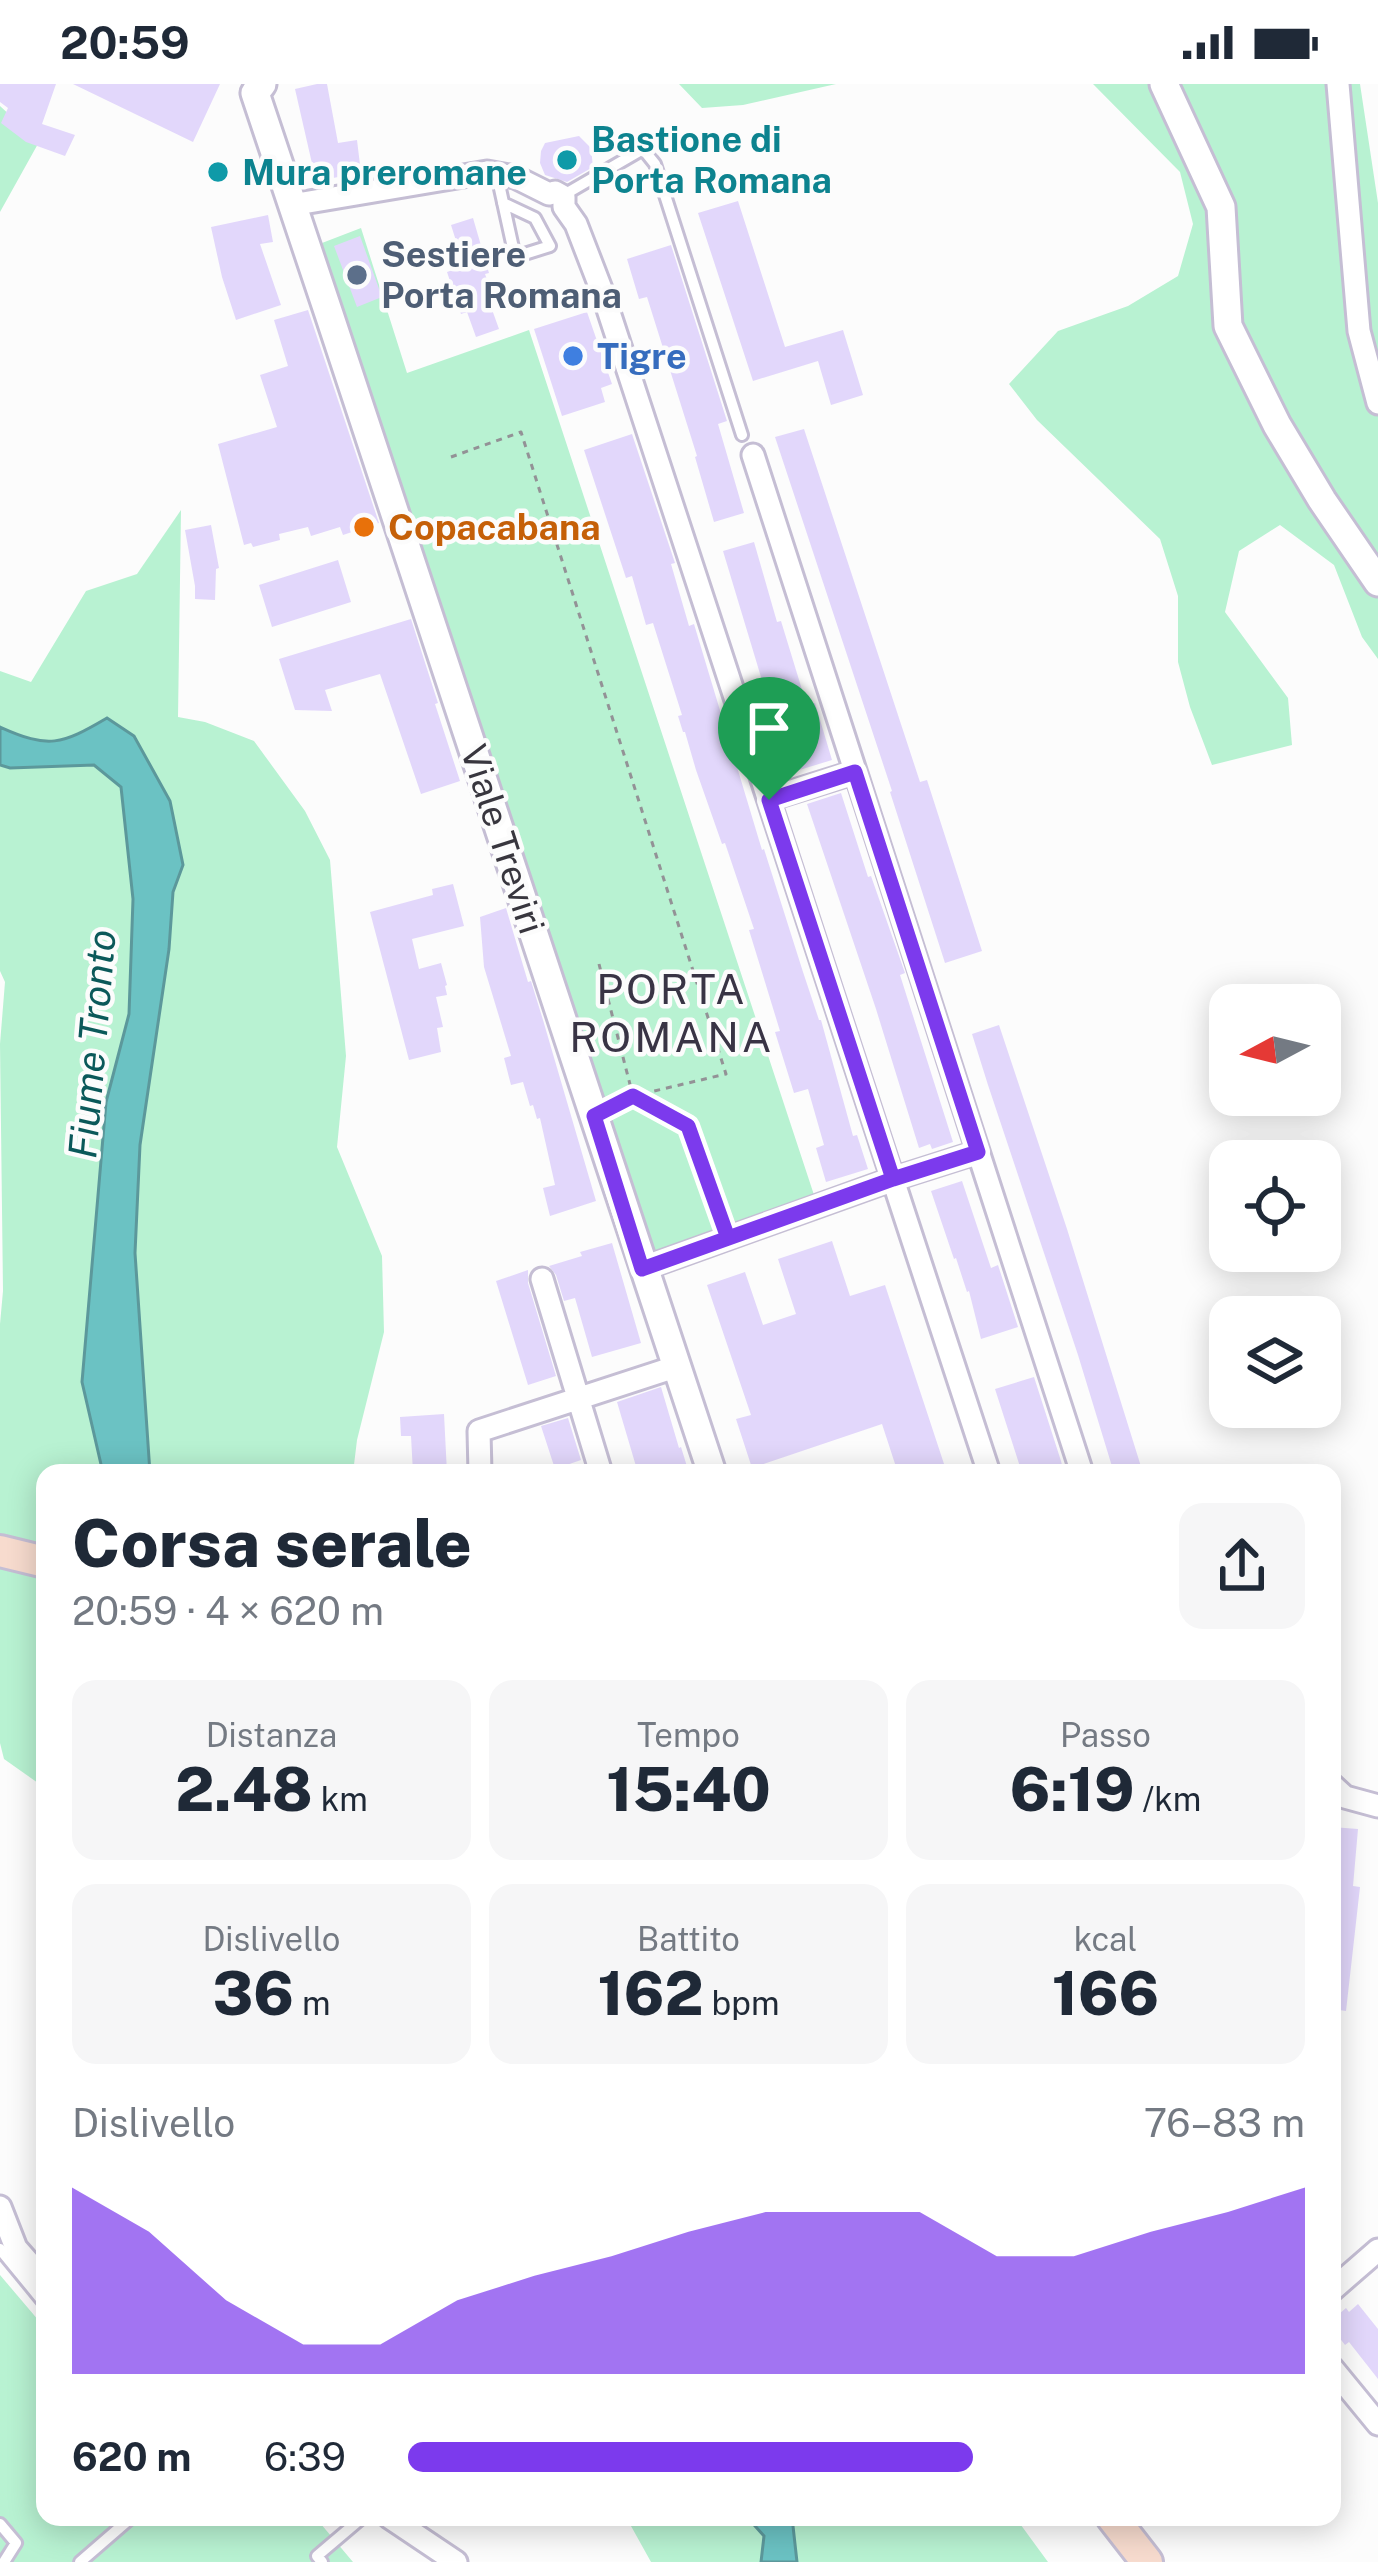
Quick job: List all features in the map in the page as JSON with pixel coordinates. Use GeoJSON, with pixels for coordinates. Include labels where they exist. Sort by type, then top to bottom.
{"type":"FeatureCollection","features":[{"type":"Feature","properties":{"kind":"main road"},"geometry":{"type":"LineString","coordinates":[[0,1551],[36,1560]]}},
{"type":"Feature","properties":{"kind":"main road"},"geometry":{"type":"LineString","coordinates":[[1119,2526],[1148,2562]]}},
{"type":"Feature","properties":{"kind":"street"},"geometry":{"type":"LineString","coordinates":[[1163,84],[1221,208],[1228,326],[1277,425],[1378,582]]}},
{"type":"Feature","properties":{"kind":"street"},"geometry":{"type":"LineString","coordinates":[[1339,84],[1359,331],[1378,404]]}},
{"type":"Feature","properties":{"kind":"street","name":"Viale Treviri"},"geometry":{"type":"LineString","coordinates":[[257,87],[294,215],[709,1464]]}},
{"type":"Feature","properties":{"kind":"street"},"geometry":{"type":"LineString","coordinates":[[294,215],[454,175],[496,172],[551,198],[576,224],[986,1464]]}},
{"type":"Feature","properties":{"kind":"street"},"geometry":{"type":"LineString","coordinates":[[747,445],[1079,1464]]}},
{"type":"Feature","properties":{"kind":"street"},"geometry":{"type":"LineString","coordinates":[[769,800],[855,772]]}},
{"type":"Feature","properties":{"kind":"street"},"geometry":{"type":"LineString","coordinates":[[642,1269],[978,1152]]}},
{"type":"Feature","properties":{"kind":"street"},"geometry":{"type":"LineString","coordinates":[[542,1279],[599,1464]]}},
{"type":"Feature","properties":{"kind":"street"},"geometry":{"type":"LineString","coordinates":[[480,1464],[479,1432],[675,1366]]}},
{"type":"Feature","properties":{"kind":"street"},"geometry":{"type":"LineString","coordinates":[[1341,1793],[1378,1806]]}},
{"type":"Feature","properties":{"kind":"street"},"geometry":{"type":"LineString","coordinates":[[0,2207],[16,2248],[36,2271]]}},
{"type":"Feature","properties":{"kind":"street"},"geometry":{"type":"LineString","coordinates":[[1341,2282],[1378,2250]]}},
{"type":"Feature","properties":{"kind":"street"},"geometry":{"type":"LineString","coordinates":[[1341,2379],[1378,2424]]}},
{"type":"Feature","properties":{"kind":"street"},"geometry":{"type":"LineString","coordinates":[[402,2526],[453,2561]]}},
{"type":"Feature","properties":{"kind":"lane"},"geometry":{"type":"LineString","coordinates":[[551,198],[643,148],[655,164],[747,445]]}},
{"type":"Feature","properties":{"kind":"lane"},"geometry":{"type":"LineString","coordinates":[[496,172],[515,257],[550,245],[536,218],[503,203]]}},
{"type":"Feature","properties":{"kind":"lane"},"geometry":{"type":"LineString","coordinates":[[0,2249],[36,2294]]}},
{"type":"Feature","properties":{"kind":"lane"},"geometry":{"type":"LineString","coordinates":[[0,2524],[16,2543],[4,2562]]}},
{"type":"Feature","properties":{"kind":"lane"},"geometry":{"type":"LineString","coordinates":[[80,2562],[122,2526]]}},
{"type":"Feature","properties":{"kind":"lane"},"geometry":{"type":"LineString","coordinates":[[322,2562],[317,2556],[352,2526]]}},
{"type":"Feature","properties":{"kind":"path"},"geometry":{"type":"LineString","coordinates":[[451,457],[520,432],[726,1074],[633,1096],[594,1116]]}},
{"type":"Feature","properties":{"kind":"path"},"geometry":{"type":"LineString","coordinates":[[599,964],[633,1096],[688,1126],[728,1238]]}},
{"type":"Feature","properties":{"kind":"green space"},"geometry":{"type":"Polygon","coordinates":[[[679,84],[836,84],[743,105],[702,108],[679,84]]]}},
{"type":"Feature","properties":{"kind":"green space"},"geometry":{"type":"Polygon","coordinates":[[[1093,84],[1360,84],[1378,203],[1378,659],[1362,637],[1334,565],[1280,525],[1239,551],[1225,612],[1288,698],[1292,745],[1212,765],[1178,662],[1178,596],[1160,539],[1037,420],[1009,384],[1058,331],[1128,306],[1178,276],[1193,224],[1180,172],[1093,84]]]}},
{"type":"Feature","properties":{"kind":"green space"},"geometry":{"type":"Polygon","coordinates":[[[0,106],[39,142],[0,212],[0,106]]]}},
{"type":"Feature","properties":{"kind":"green space"},"geometry":{"type":"Polygon","coordinates":[[[361,228],[407,373],[529,330],[815,1198],[651,1259],[322,243],[361,228]]]}},
{"type":"Feature","properties":{"kind":"green space"},"geometry":{"type":"Polygon","coordinates":[[[181,510],[178,717],[254,741],[305,811],[330,860],[346,1056],[337,1147],[382,1256],[384,1332],[354,1464],[149,1464],[135,1253],[140,1144],[173,892],[183,865],[107,718],[55,741],[31,739],[0,727],[0,671],[31,682],[86,591],[137,574],[181,510]]]}},
{"type":"Feature","properties":{"kind":"green space"},"geometry":{"type":"Polygon","coordinates":[[[0,765],[94,765],[121,787],[133,899],[129,1014],[106,1102],[82,1382],[101,1464],[36,1464],[36,1782],[4,1759],[0,1743],[0,1044],[5,982],[0,971],[0,765]]]}},
{"type":"Feature","properties":{"kind":"green space"},"geometry":{"type":"Polygon","coordinates":[[[0,2275],[36,2317],[36,2526],[323,2526],[353,2562],[0,2562],[0,2275]]]}},
{"type":"Feature","properties":{"kind":"green space"},"geometry":{"type":"Polygon","coordinates":[[[631,2526],[755,2526],[764,2536],[761,2562],[651,2562],[631,2526]]]}},
{"type":"Feature","properties":{"kind":"green space"},"geometry":{"type":"Polygon","coordinates":[[[793,2526],[1022,2526],[1048,2562],[797,2562],[793,2526]]]}},
{"type":"Feature","properties":{"kind":"water"},"geometry":{"type":"Polygon","coordinates":[[[107,718],[134,736],[170,801],[183,865],[173,892],[140,1145],[135,1253],[149,1464],[101,1464],[82,1382],[106,1102],[129,1014],[133,899],[121,787],[94,765],[0,765],[0,727],[43,741],[78,734],[107,718]]]}},
{"type":"Feature","properties":{"kind":"water"},"geometry":{"type":"Polygon","coordinates":[[[755,2526],[793,2526],[797,2562],[761,2562],[764,2536],[755,2526]]]}},
{"type":"Feature","properties":{"kind":"building"},"geometry":{"type":"Polygon","coordinates":[[[0,84],[56,84],[42,124],[75,135],[65,156],[26,142],[1,123],[8,108],[0,102],[0,84]]]}},
{"type":"Feature","properties":{"kind":"building"},"geometry":{"type":"Polygon","coordinates":[[[73,84],[220,84],[193,142],[73,84]]]}},
{"type":"Feature","properties":{"kind":"building"},"geometry":{"type":"Polygon","coordinates":[[[327,84],[338,143],[357,140],[361,173],[316,181],[295,89],[327,84]]]}},
{"type":"Feature","properties":{"kind":"building","name":"Bastione di Porta Romana"},"geometry":{"type":"Polygon","coordinates":[[[579,136],[591,148],[593,167],[567,182],[545,175],[540,163],[545,143],[579,136]]]}},
{"type":"Feature","properties":{"kind":"building"},"geometry":{"type":"Polygon","coordinates":[[[738,201],[785,347],[843,330],[863,395],[831,405],[818,361],[753,381],[698,213],[738,201]]]}},
{"type":"Feature","properties":{"kind":"building"},"geometry":{"type":"Polygon","coordinates":[[[268,215],[273,242],[260,244],[281,305],[236,320],[211,227],[268,215]]]}},
{"type":"Feature","properties":{"kind":"building"},"geometry":{"type":"Polygon","coordinates":[[[473,218],[499,329],[476,337],[467,312],[461,314],[447,272],[464,266],[451,225],[473,218]]]}},
{"type":"Feature","properties":{"kind":"building"},"geometry":{"type":"Polygon","coordinates":[[[360,236],[382,297],[357,307],[334,246],[360,236]]]}},
{"type":"Feature","properties":{"kind":"building"},"geometry":{"type":"Polygon","coordinates":[[[671,245],[727,421],[718,424],[744,513],[714,522],[647,297],[639,299],[627,259],[671,245]]]}},
{"type":"Feature","properties":{"kind":"building"},"geometry":{"type":"Polygon","coordinates":[[[308,310],[379,523],[343,535],[340,527],[311,536],[308,527],[279,534],[280,540],[244,545],[218,444],[277,427],[260,375],[288,366],[274,320],[308,310]]]}},
{"type":"Feature","properties":{"kind":"building","name":"Tigre"},"geometry":{"type":"Polygon","coordinates":[[[587,312],[612,384],[601,388],[605,402],[562,416],[534,329],[587,312]]]}},
{"type":"Feature","properties":{"kind":"building"},"geometry":{"type":"Polygon","coordinates":[[[804,429],[920,782],[927,780],[982,951],[945,963],[775,437],[804,429]]]}},
{"type":"Feature","properties":{"kind":"building"},"geometry":{"type":"Polygon","coordinates":[[[632,434],[675,563],[671,564],[689,626],[694,624],[762,850],[821,1020],[853,1136],[857,1135],[868,1169],[826,1182],[816,1148],[824,1145],[808,1089],[794,1093],[749,930],[754,929],[683,732],[653,623],[646,625],[632,576],[626,578],[584,450],[632,434]]]}},
{"type":"Feature","properties":{"kind":"building"},"geometry":{"type":"Polygon","coordinates":[[[211,525],[219,568],[215,600],[195,599],[185,530],[211,525]]]}},
{"type":"Feature","properties":{"kind":"building"},"geometry":{"type":"Polygon","coordinates":[[[754,542],[807,706],[815,703],[832,760],[796,771],[772,696],[767,697],[723,551],[754,542]]]}},
{"type":"Feature","properties":{"kind":"building"},"geometry":{"type":"Polygon","coordinates":[[[338,560],[351,602],[272,627],[259,585],[338,560]]]}},
{"type":"Feature","properties":{"kind":"building"},"geometry":{"type":"Polygon","coordinates":[[[411,619],[460,781],[421,794],[380,674],[325,690],[332,711],[295,710],[279,659],[411,619]]]}},
{"type":"Feature","properties":{"kind":"building"},"geometry":{"type":"Polygon","coordinates":[[[841,793],[905,973],[900,975],[953,1142],[932,1149],[930,1144],[919,1148],[807,804],[841,793]]]}},
{"type":"Feature","properties":{"kind":"building"},"geometry":{"type":"Polygon","coordinates":[[[453,884],[464,926],[412,939],[419,969],[441,963],[447,985],[447,995],[436,997],[443,1027],[437,1028],[441,1052],[409,1060],[370,912],[433,895],[432,889],[453,884]]]}},
{"type":"Feature","properties":{"kind":"building"},"geometry":{"type":"Polygon","coordinates":[[[506,908],[596,1201],[550,1216],[543,1188],[555,1185],[540,1118],[530,1106],[523,1082],[511,1085],[504,1058],[511,1056],[484,967],[480,917],[506,908]]]}},
{"type":"Feature","properties":{"kind":"building"},"geometry":{"type":"Polygon","coordinates":[[[999,1025],[1140,1464],[1111,1464],[972,1034],[999,1025]]]}},
{"type":"Feature","properties":{"kind":"building"},"geometry":{"type":"Polygon","coordinates":[[[962,1181],[991,1268],[998,1265],[1018,1327],[981,1339],[969,1291],[931,1191],[962,1181]]]}},
{"type":"Feature","properties":{"kind":"building"},"geometry":{"type":"Polygon","coordinates":[[[832,1241],[850,1296],[885,1285],[944,1464],[895,1464],[882,1424],[764,1464],[751,1464],[736,1419],[751,1415],[707,1285],[745,1272],[763,1325],[796,1314],[778,1259],[832,1241]]]}},
{"type":"Feature","properties":{"kind":"building"},"geometry":{"type":"Polygon","coordinates":[[[612,1243],[641,1343],[592,1357],[575,1298],[564,1301],[549,1266],[612,1243]]]}},
{"type":"Feature","properties":{"kind":"building"},"geometry":{"type":"Polygon","coordinates":[[[528,1270],[556,1376],[528,1385],[496,1281],[528,1270]]]}},
{"type":"Feature","properties":{"kind":"building"},"geometry":{"type":"Polygon","coordinates":[[[1034,1377],[1061,1464],[1019,1464],[995,1389],[1034,1377]]]}},
{"type":"Feature","properties":{"kind":"building"},"geometry":{"type":"Polygon","coordinates":[[[661,1387],[686,1464],[635,1464],[617,1402],[661,1387]]]}},
{"type":"Feature","properties":{"kind":"building"},"geometry":{"type":"Polygon","coordinates":[[[444,1414],[447,1464],[413,1464],[411,1436],[401,1436],[400,1417],[444,1414]]]}},
{"type":"Feature","properties":{"kind":"building"},"geometry":{"type":"Polygon","coordinates":[[[568,1418],[581,1460],[553,1464],[541,1426],[568,1418]]]}},
{"type":"Feature","properties":{"kind":"building"},"geometry":{"type":"Polygon","coordinates":[[[1341,1828],[1358,1829],[1353,1886],[1360,1887],[1346,2011],[1341,2010],[1341,1828]]]}},
{"type":"Feature","properties":{"kind":"building"},"geometry":{"type":"Polygon","coordinates":[[[1358,2304],[1378,2329],[1378,2379],[1349,2342],[1345,2345],[1341,2340],[1341,2312],[1346,2308],[1349,2312],[1358,2304]]]}},
{"type":"Feature","properties":{"kind":"place","name":"Bastione di Porta Romana"},"geometry":{"type":"Point","coordinates":[567,160]}},
{"type":"Feature","properties":{"kind":"place","name":"Mura preromane"},"geometry":{"type":"Point","coordinates":[218,172]}},
{"type":"Feature","properties":{"kind":"place","name":"Sestiere Porta Romana"},"geometry":{"type":"Point","coordinates":[357,275]}},
{"type":"Feature","properties":{"kind":"place","name":"Tigre"},"geometry":{"type":"Point","coordinates":[573,356]}},
{"type":"Feature","properties":{"kind":"place","name":"Copacabana"},"geometry":{"type":"Point","coordinates":[364,527]}},
{"type":"Feature","properties":{"kind":"district","name":"PORTA ROMANA"},"geometry":{"type":"Point","coordinates":[672,1013]}},
{"type":"Feature","properties":{"kind":"route"},"geometry":{"type":"LineString","coordinates":[[855,772],[978,1152],[642,1269],[594,1116],[633,1096],[688,1126],[728,1238],[893,1179],[769,800],[855,772]]}},
{"type":"Feature","properties":{"kind":"water label","name":"Fiume Tronto"},"geometry":{"type":"Point","coordinates":[92,1044]}}]}
